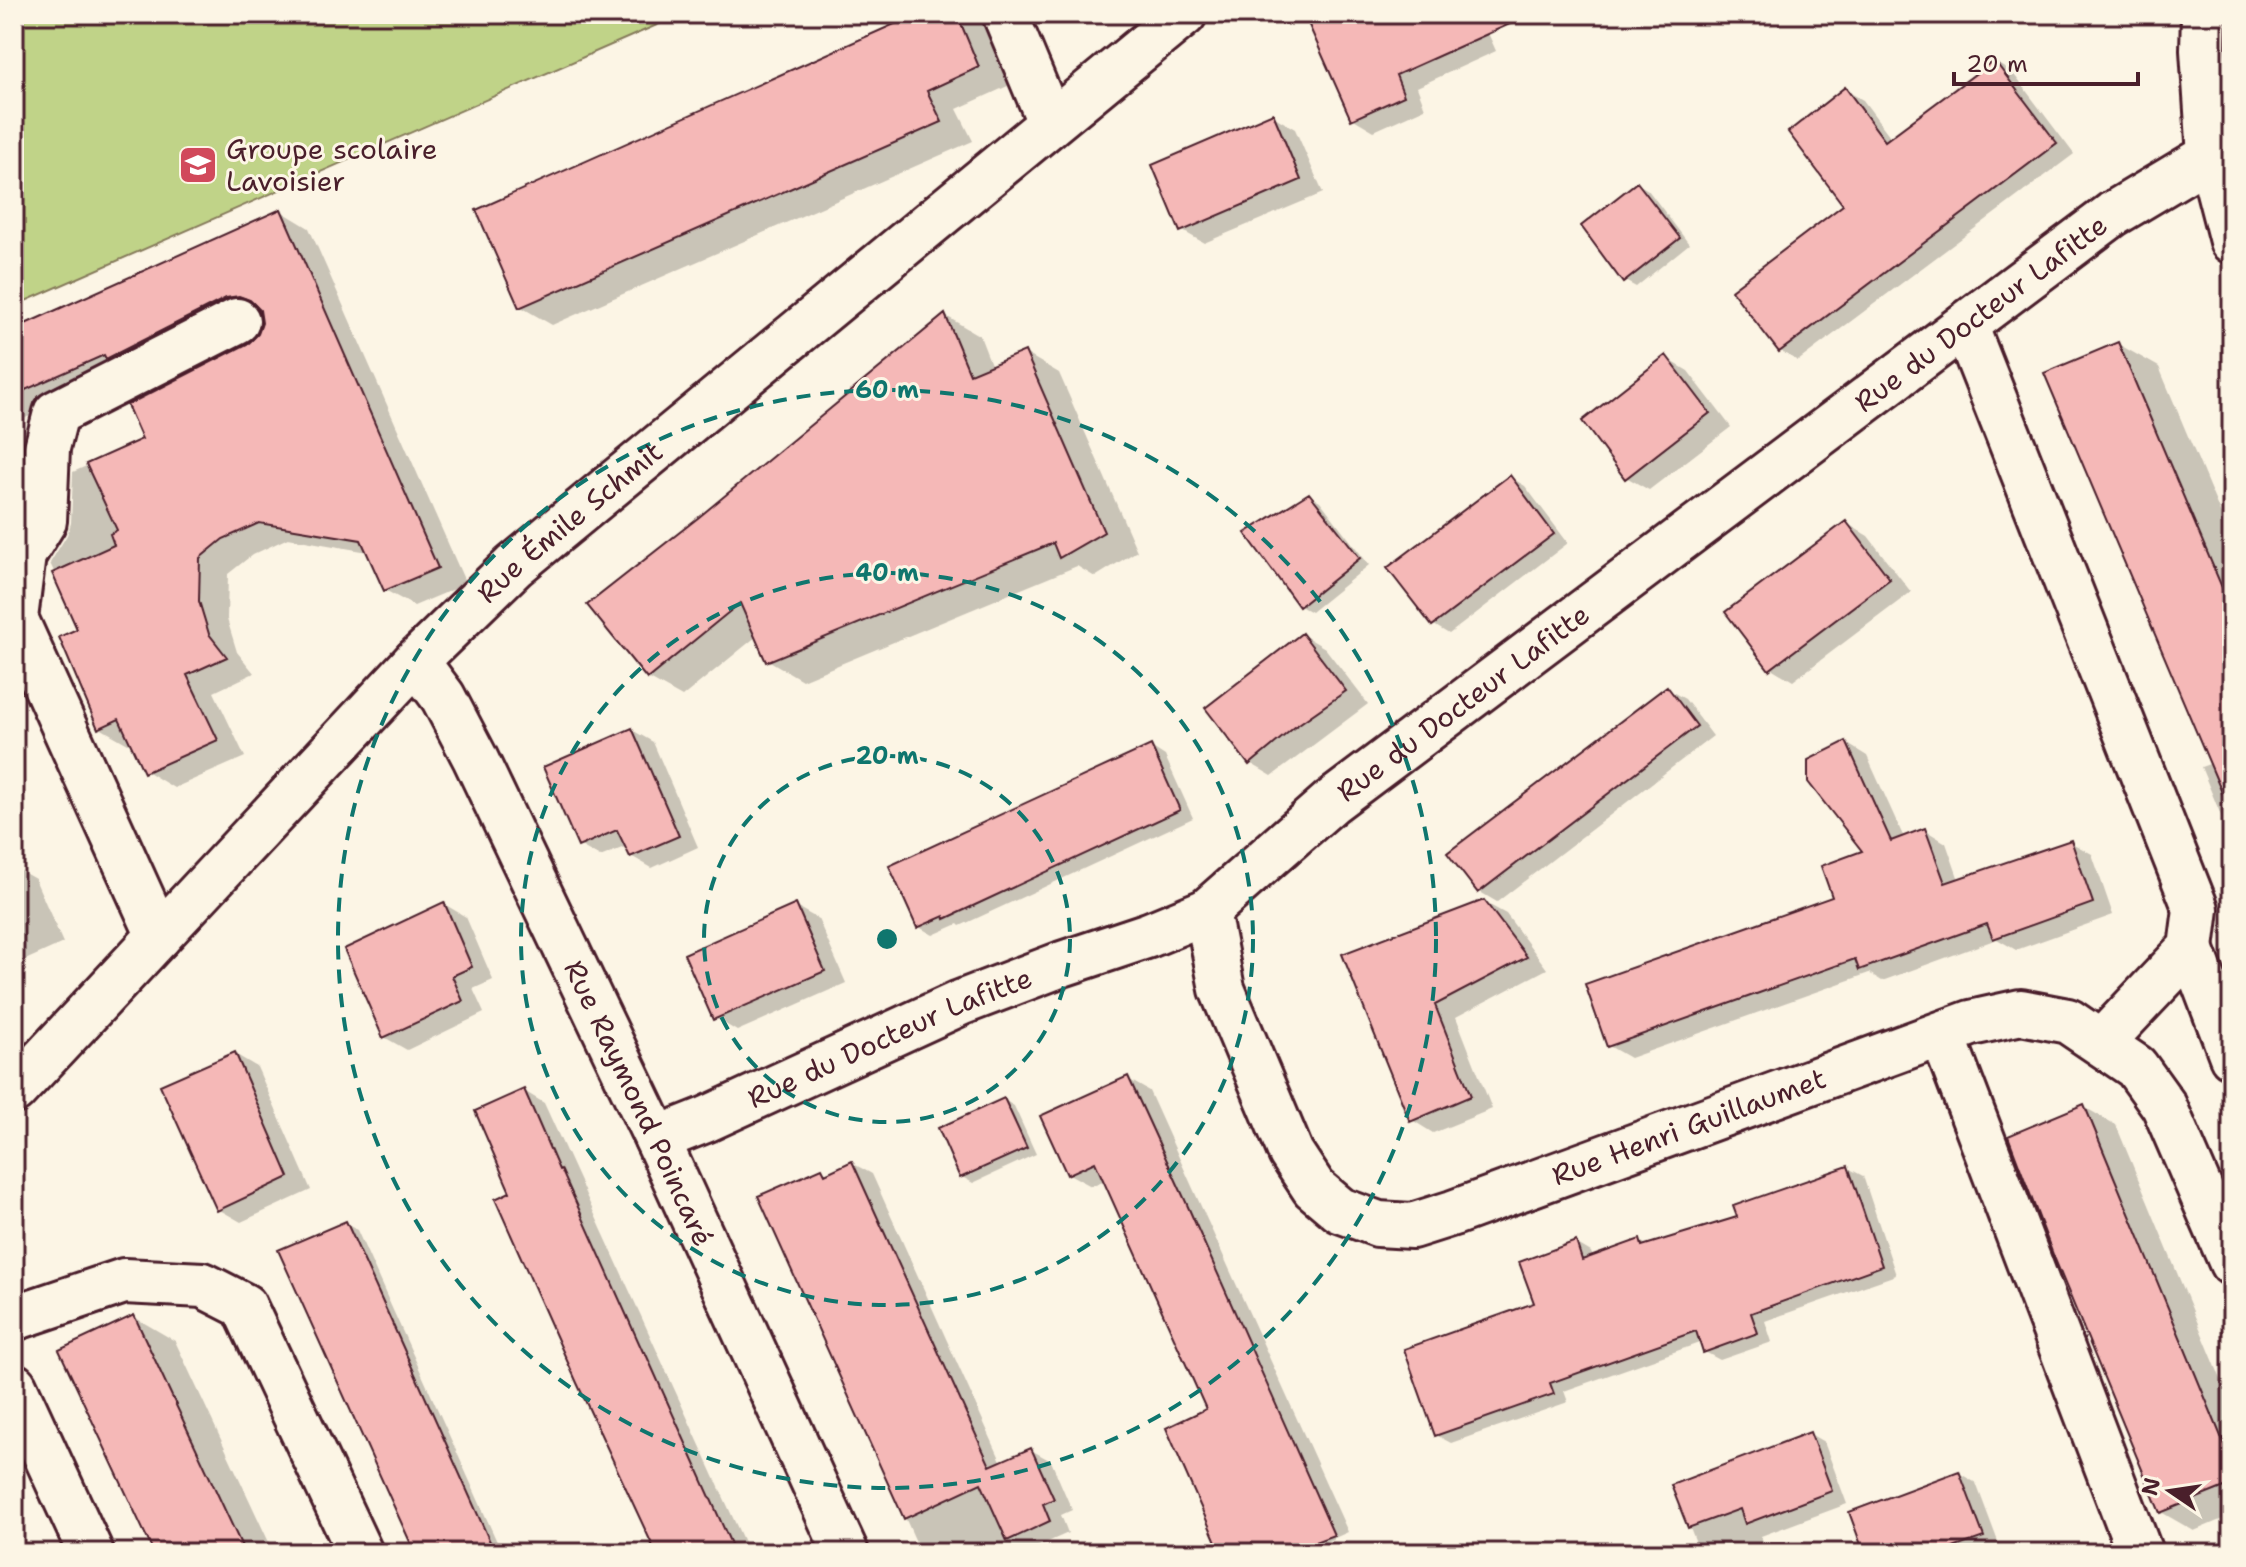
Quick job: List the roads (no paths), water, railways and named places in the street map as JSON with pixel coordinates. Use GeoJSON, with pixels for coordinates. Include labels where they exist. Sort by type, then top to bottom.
{"type":"FeatureCollection","features":[{"type":"Feature","properties":{"kind":"street"},"geometry":{"type":"LineString","coordinates":[[1005,14],[1050,122]]}},
{"type":"Feature","properties":{"kind":"street","name":"Rue Émile Schmit"},"geometry":{"type":"LineString","coordinates":[[14,1091],[416,661],[514,566],[1184,14]]}},
{"type":"Feature","properties":{"kind":"street"},"geometry":{"type":"LineString","coordinates":[[2204,14],[2203,50],[2210,156],[2232,241]]}},
{"type":"Feature","properties":{"kind":"street","name":"Rue du Docteur Lafitte"},"geometry":{"type":"LineString","coordinates":[[657,1139],[960,1003],[1207,911],[1331,802],[2113,214],[2210,156]]}},
{"type":"Feature","properties":{"kind":"street"},"geometry":{"type":"LineString","coordinates":[[159,936],[15,618],[23,555],[44,521],[47,448],[56,413],[237,321]]}},
{"type":"Feature","properties":{"kind":"street"},"geometry":{"type":"LineString","coordinates":[[1965,325],[2196,909],[2191,948],[2232,1056]]}},
{"type":"Feature","properties":{"kind":"street","name":"Rue Raymond Poincaré"},"geometry":{"type":"LineString","coordinates":[[416,661],[443,697],[475,758],[657,1139],[846,1553]]}},
{"type":"Feature","properties":{"kind":"street","name":"Rue Henri Guillaumet"},"geometry":{"type":"LineString","coordinates":[[1207,911],[1222,989],[1291,1153],[1314,1188],[1340,1210],[1378,1224],[1412,1226],[1453,1213],[1971,1023],[2021,1012],[2068,1021],[2136,1067],[2164,1106],[2232,1263]]}},
{"type":"Feature","properties":{"kind":"street"},"geometry":{"type":"LineString","coordinates":[[2102,1042],[2191,948]]}},
{"type":"Feature","properties":{"kind":"street"},"geometry":{"type":"LineString","coordinates":[[1942,1034],[2140,1553]]}},
{"type":"Feature","properties":{"kind":"street"},"geometry":{"type":"LineString","coordinates":[[14,1318],[124,1281],[203,1285],[244,1306],[360,1553]]}},
{"type":"Feature","properties":{"kind":"street"},"geometry":{"type":"LineString","coordinates":[[14,1386],[91,1553]]}},
{"type":"Feature","properties":{"kind":"place","name":"Groupe scolaire Lavoisier"},"geometry":{"type":"Point","coordinates":[198,165]}}]}
